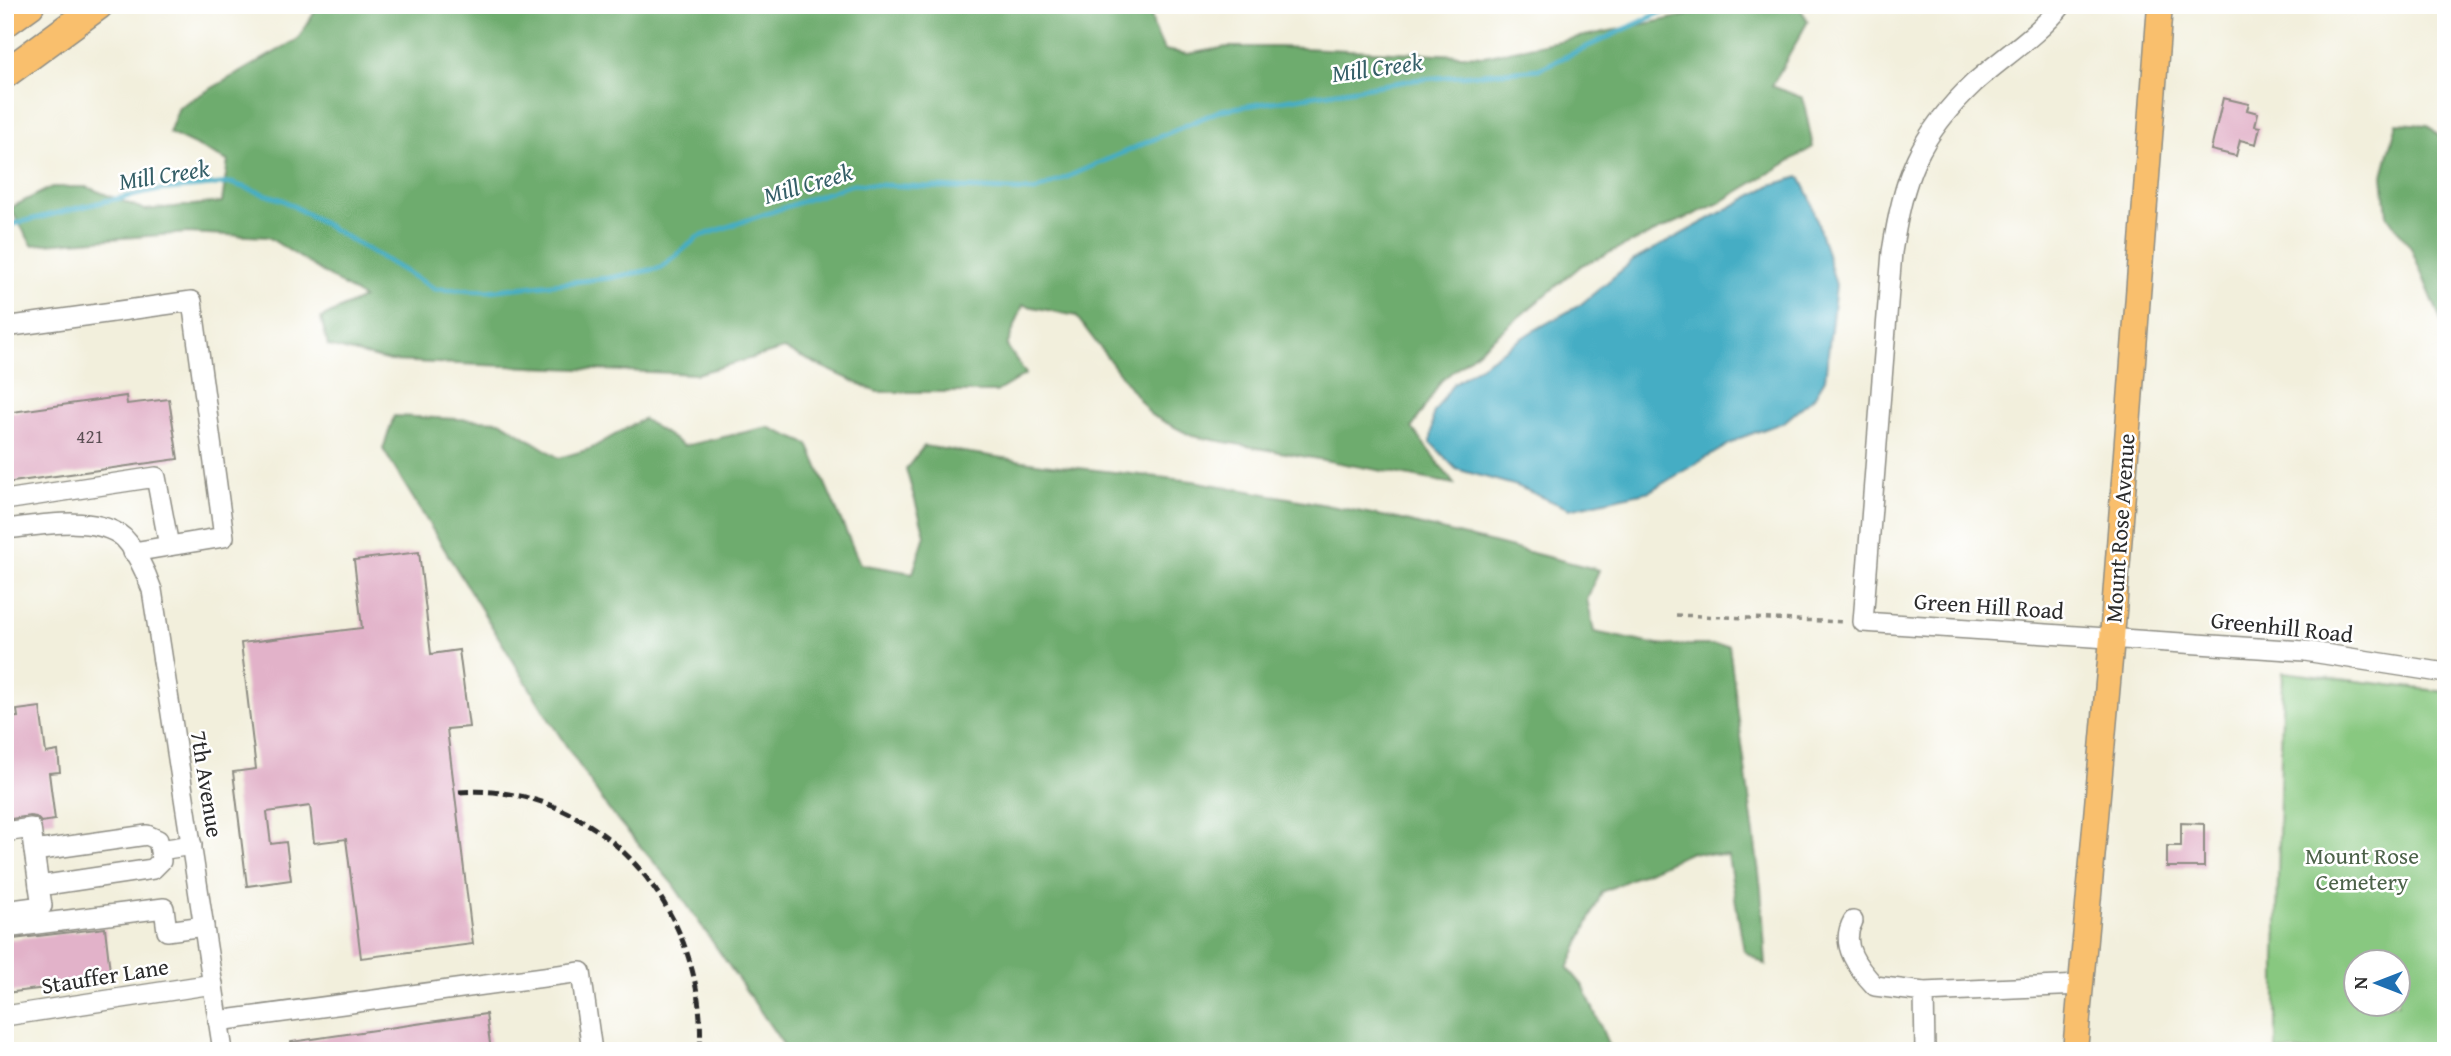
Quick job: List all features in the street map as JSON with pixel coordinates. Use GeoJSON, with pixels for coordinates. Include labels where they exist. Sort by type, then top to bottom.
{"type":"FeatureCollection","features":[{"type":"Feature","properties":{"kind":"highway"},"geometry":{"type":"LineString","coordinates":[[5,23],[30,5]]}},
{"type":"Feature","properties":{"kind":"highway"},"geometry":{"type":"LineString","coordinates":[[5,74],[99,5]]}},
{"type":"Feature","properties":{"kind":"main road","name":"Mount Rose Avenue"},"geometry":{"type":"LineString","coordinates":[[2075,1051],[2112,638],[2160,5]]}},
{"type":"Feature","properties":{"kind":"street"},"geometry":{"type":"LineString","coordinates":[[1863,622],[1892,252],[1910,170],[1927,138],[1947,112],[1975,83],[2044,25],[2062,5]]}},
{"type":"Feature","properties":{"kind":"street"},"geometry":{"type":"LineString","coordinates":[[5,327],[192,302],[224,537],[133,552]]}},
{"type":"Feature","properties":{"kind":"street"},"geometry":{"type":"LineString","coordinates":[[5,500],[156,477],[169,546]]}},
{"type":"Feature","properties":{"kind":"street","name":"7th Avenue"},"geometry":{"type":"LineString","coordinates":[[5,529],[67,522],[95,526],[120,534],[144,568],[152,590],[223,1051]]}},
{"type":"Feature","properties":{"kind":"street","name":"Green Hill Road"},"geometry":{"type":"LineString","coordinates":[[1863,622],[2112,638]]}},
{"type":"Feature","properties":{"kind":"street","name":"Greenhill Road"},"geometry":{"type":"LineString","coordinates":[[2112,638],[2305,651],[2446,673]]}},
{"type":"Feature","properties":{"kind":"street"},"geometry":{"type":"LineString","coordinates":[[5,832],[31,828],[42,905],[5,911]]}},
{"type":"Feature","properties":{"kind":"street"},"geometry":{"type":"LineString","coordinates":[[34,851],[147,835],[158,840],[160,850],[161,861],[153,869],[39,886]]}},
{"type":"Feature","properties":{"kind":"street"},"geometry":{"type":"LineString","coordinates":[[160,850],[192,845]]}},
{"type":"Feature","properties":{"kind":"street"},"geometry":{"type":"LineString","coordinates":[[5,928],[164,908],[167,931],[204,926]]}},
{"type":"Feature","properties":{"kind":"street"},"geometry":{"type":"LineString","coordinates":[[1853,921],[1848,936],[1853,957],[1875,986],[1924,992],[2082,985]]}},
{"type":"Feature","properties":{"kind":"street"},"geometry":{"type":"LineString","coordinates":[[218,1021],[581,972],[592,1051]]}},
{"type":"Feature","properties":{"kind":"street","name":"Stauffer Lane"},"geometry":{"type":"LineString","coordinates":[[5,1016],[213,984]]}},
{"type":"Feature","properties":{"kind":"street"},"geometry":{"type":"LineString","coordinates":[[1924,992],[1925,1051]]}},
{"type":"Feature","properties":{"kind":"path"},"geometry":{"type":"LineString","coordinates":[[1676,615],[1863,622]]}},
{"type":"Feature","properties":{"kind":"green space"},"geometry":{"type":"Polygon","coordinates":[[[319,5],[1149,5],[1154,28],[1164,50],[1188,54],[1227,47],[1279,47],[1484,56],[1739,5],[1798,5],[1808,21],[1772,86],[1803,98],[1813,147],[1719,203],[1582,265],[1441,381],[1412,428],[1454,484],[1192,436],[1151,415],[1076,316],[1023,305],[1007,346],[1026,374],[996,392],[877,392],[784,349],[696,374],[390,361],[328,346],[321,318],[363,298],[268,237],[187,233],[32,245],[10,208],[52,187],[87,187],[145,210],[222,202],[228,161],[169,133],[179,107],[298,39],[319,5]]]}},
{"type":"Feature","properties":{"kind":"green space"},"geometry":{"type":"Polygon","coordinates":[[[2397,123],[2428,125],[2446,142],[2446,332],[2411,248],[2387,215],[2383,175],[2397,123]]]}},
{"type":"Feature","properties":{"kind":"green space"},"geometry":{"type":"Polygon","coordinates":[[[394,416],[500,421],[559,458],[590,449],[643,419],[684,446],[768,427],[808,444],[860,564],[913,573],[925,535],[906,469],[924,446],[1043,464],[1193,481],[1305,501],[1398,519],[1599,570],[1587,599],[1594,632],[1658,645],[1729,645],[1761,888],[1766,965],[1744,951],[1728,856],[1691,852],[1602,892],[1568,968],[1584,987],[1611,1051],[790,1051],[672,883],[608,809],[550,721],[383,449],[394,416]]]}},
{"type":"Feature","properties":{"kind":"green space","name":"Mount Rose Cemetery"},"geometry":{"type":"Polygon","coordinates":[[[2283,672],[2446,692],[2446,1051],[2276,1051],[2283,672]]]}},
{"type":"Feature","properties":{"kind":"water"},"geometry":{"type":"Polygon","coordinates":[[[1800,177],[1810,197],[1836,285],[1825,379],[1814,397],[1784,422],[1740,438],[1650,491],[1569,509],[1517,486],[1456,469],[1431,443],[1433,414],[1453,384],[1531,332],[1580,305],[1634,260],[1771,185],[1800,177]]]}},
{"type":"Feature","properties":{"kind":"building"},"geometry":{"type":"Polygon","coordinates":[[[2223,98],[2249,104],[2247,110],[2258,113],[2255,126],[2260,127],[2256,144],[2240,140],[2236,156],[2211,150],[2223,98]]]}},
{"type":"Feature","properties":{"kind":"building"},"geometry":{"type":"Polygon","coordinates":[[[126,396],[127,404],[169,399],[178,459],[5,483],[5,413],[126,396]]]}},
{"type":"Feature","properties":{"kind":"building"},"geometry":{"type":"Polygon","coordinates":[[[419,552],[431,654],[459,650],[469,727],[447,729],[473,944],[361,958],[346,839],[314,843],[310,806],[267,812],[271,844],[286,842],[291,880],[247,886],[233,772],[256,769],[241,643],[362,628],[354,560],[419,552]]]}},
{"type":"Feature","properties":{"kind":"building"},"geometry":{"type":"Polygon","coordinates":[[[40,707],[46,753],[58,751],[60,772],[49,773],[55,820],[41,822],[30,816],[5,820],[5,718],[18,717],[17,710],[40,707]]]}},
{"type":"Feature","properties":{"kind":"building"},"geometry":{"type":"Polygon","coordinates":[[[2181,823],[2204,824],[2204,867],[2167,867],[2167,846],[2181,846],[2181,823]]]}},
{"type":"Feature","properties":{"kind":"building"},"geometry":{"type":"Polygon","coordinates":[[[105,928],[111,980],[5,993],[5,940],[105,928]]]}},
{"type":"Feature","properties":{"kind":"building"},"geometry":{"type":"Polygon","coordinates":[[[486,1014],[491,1051],[291,1051],[291,1042],[486,1014]]]}},
{"type":"Feature","properties":{"kind":"waterway","name":"Mill Creek"},"geometry":{"type":"LineString","coordinates":[[5,226],[160,190],[231,183],[283,200],[435,289],[488,291],[609,278],[661,268],[698,237],[853,184],[1035,191],[1221,110],[1413,80],[1539,69],[1677,5]]}},
{"type":"Feature","properties":{"kind":"railway"},"geometry":{"type":"LineString","coordinates":[[459,792],[511,794],[559,809],[601,833],[637,866],[666,906],[686,951],[698,1000],[700,1051]]}}]}
